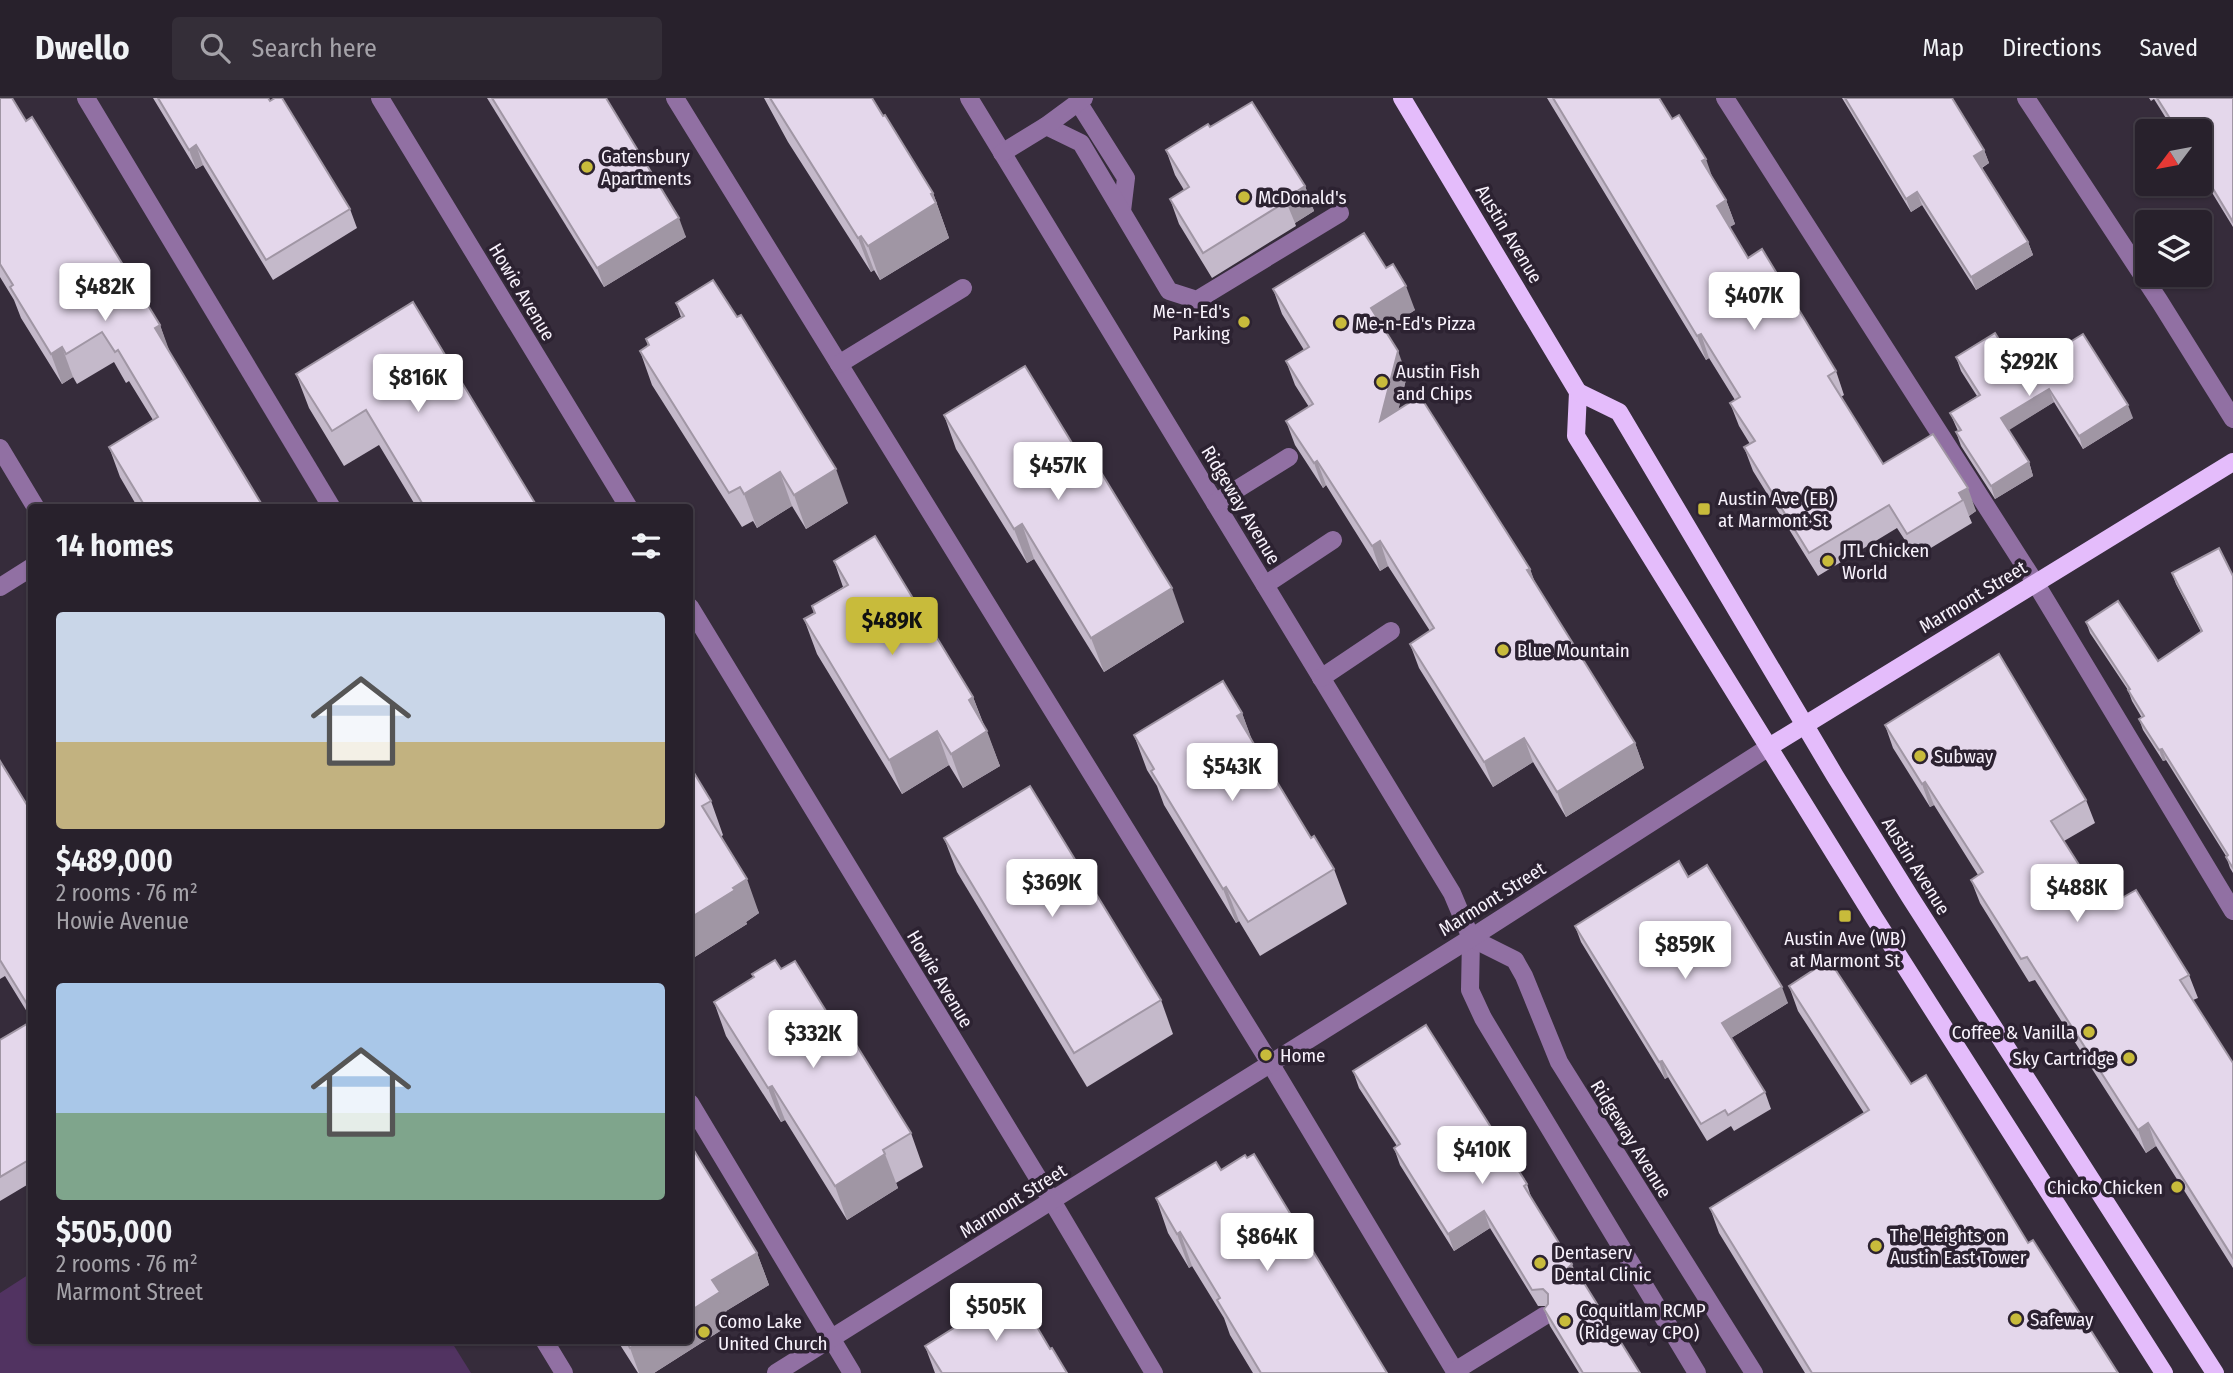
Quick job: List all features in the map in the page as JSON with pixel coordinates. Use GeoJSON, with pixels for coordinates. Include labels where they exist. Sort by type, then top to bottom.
{"type":"FeatureCollection","features":[{"type":"Feature","properties":{"kind":"main road","name":"Austin Avenue"},"geometry":{"type":"LineString","coordinates":[[1402,98],[1578,393],[1619,412],[1910,897],[2214,1373]]}},
{"type":"Feature","properties":{"kind":"main road"},"geometry":{"type":"LineString","coordinates":[[1578,393],[1576,436],[1875,919],[2164,1373]]}},
{"type":"Feature","properties":{"kind":"main road","name":"Marmont Street"},"geometry":{"type":"LineString","coordinates":[[1769,747],[2233,462]]}},
{"type":"Feature","properties":{"kind":"street"},"geometry":{"type":"LineString","coordinates":[[86,98],[330,504]]}},
{"type":"Feature","properties":{"kind":"street","name":"Howie Avenue"},"geometry":{"type":"LineString","coordinates":[[380,98],[627,504]]}},
{"type":"Feature","properties":{"kind":"street"},"geometry":{"type":"LineString","coordinates":[[675,98],[1270,1063],[1455,1372],[1544,1315]]}},
{"type":"Feature","properties":{"kind":"street","name":"Ridgeway Avenue"},"geometry":{"type":"LineString","coordinates":[[969,98],[1452,893],[1471,938],[1470,990],[1483,1017],[1697,1373]]}},
{"type":"Feature","properties":{"kind":"street"},"geometry":{"type":"LineString","coordinates":[[1725,98],[2036,583],[2233,911]]}},
{"type":"Feature","properties":{"kind":"street"},"geometry":{"type":"LineString","coordinates":[[2026,98],[2233,419]]}},
{"type":"Feature","properties":{"kind":"street"},"geometry":{"type":"LineString","coordinates":[[1002,153],[1081,100],[1126,178],[1122,211]]}},
{"type":"Feature","properties":{"kind":"street"},"geometry":{"type":"LineString","coordinates":[[1046,126],[1081,143],[1170,291],[1197,300],[1340,213]]}},
{"type":"Feature","properties":{"kind":"street"},"geometry":{"type":"LineString","coordinates":[[839,364],[964,288]]}},
{"type":"Feature","properties":{"kind":"street"},"geometry":{"type":"LineString","coordinates":[[0,448],[34,504]]}},
{"type":"Feature","properties":{"kind":"street"},"geometry":{"type":"LineString","coordinates":[[1215,503],[1289,457]]}},
{"type":"Feature","properties":{"kind":"street"},"geometry":{"type":"LineString","coordinates":[[1265,584],[1333,540]]}},
{"type":"Feature","properties":{"kind":"street"},"geometry":{"type":"LineString","coordinates":[[0,587],[28,570]]}},
{"type":"Feature","properties":{"kind":"street","name":"Howie Avenue"},"geometry":{"type":"LineString","coordinates":[[693,612],[1154,1373]]}},
{"type":"Feature","properties":{"kind":"street"},"geometry":{"type":"LineString","coordinates":[[1321,678],[1391,631]]}},
{"type":"Feature","properties":{"kind":"street","name":"Marmont Street"},"geometry":{"type":"LineString","coordinates":[[776,1373],[1471,938],[1769,747]]}},
{"type":"Feature","properties":{"kind":"street","name":"Ridgeway Avenue"},"geometry":{"type":"LineString","coordinates":[[1471,938],[1514,960],[1524,976],[1559,1062],[1754,1373]]}},
{"type":"Feature","properties":{"kind":"street"},"geometry":{"type":"LineString","coordinates":[[693,1107],[852,1373]]}},
{"type":"Feature","properties":{"kind":"street"},"geometry":{"type":"LineString","coordinates":[[546,1344],[564,1373]]}},
{"type":"Feature","properties":{"kind":"shaded area"},"geometry":{"type":"Polygon","coordinates":[[[28,1275],[28,1344],[453,1344],[471,1373],[0,1373],[0,1293],[28,1275]]]}},
{"type":"Feature","properties":{"kind":"building"},"geometry":{"type":"Polygon","coordinates":[[[0,98],[12,98],[26,121],[32,117],[160,325],[155,328],[262,504],[144,504],[109,447],[158,417],[118,350],[115,352],[102,332],[66,354],[62,347],[51,354],[10,287],[13,285],[0,264],[0,98]]]}},
{"type":"Feature","properties":{"kind":"building"},"geometry":{"type":"Polygon","coordinates":[[[158,98],[268,98],[270,101],[282,98],[350,209],[266,260],[196,145],[189,150],[158,98]]]}},
{"type":"Feature","properties":{"kind":"building","name":"Gatensbury Apartments"},"geometry":{"type":"Polygon","coordinates":[[[492,98],[606,98],[679,218],[597,268],[492,98]]]}},
{"type":"Feature","properties":{"kind":"building"},"geometry":{"type":"Polygon","coordinates":[[[770,98],[872,98],[933,193],[931,194],[936,203],[868,246],[861,236],[858,238],[770,98]]]}},
{"type":"Feature","properties":{"kind":"building"},"geometry":{"type":"Polygon","coordinates":[[[1553,98],[1659,98],[1672,119],[1679,115],[1706,159],[1702,161],[1726,200],[1717,206],[1748,258],[1762,249],[1836,371],[1828,376],[1883,464],[1933,434],[1968,488],[1959,493],[1963,500],[1907,534],[1889,505],[1809,553],[1744,447],[1755,441],[1730,403],[1740,397],[1701,334],[1697,336],[1553,98]]]}},
{"type":"Feature","properties":{"kind":"building"},"geometry":{"type":"Polygon","coordinates":[[[1845,98],[1952,98],[1984,150],[1974,156],[2028,242],[1971,277],[1917,192],[1906,199],[1845,98]]]}},
{"type":"Feature","properties":{"kind":"building"},"geometry":{"type":"Polygon","coordinates":[[[2157,98],[2233,98],[2233,222],[2212,187],[2212,119],[2170,119],[2157,98]]]}},
{"type":"Feature","properties":{"kind":"building"},"geometry":{"type":"Polygon","coordinates":[[[1252,102],[1305,186],[1285,199],[1287,201],[1203,253],[1170,199],[1189,187],[1166,150],[1208,124],[1210,127],[1252,102]]]}},
{"type":"Feature","properties":{"kind":"building"},"geometry":{"type":"Polygon","coordinates":[[[1364,233],[1386,268],[1393,264],[1406,286],[1371,308],[1398,351],[1380,421],[1420,396],[1530,569],[1527,570],[1635,743],[1557,792],[1524,738],[1484,762],[1410,644],[1434,628],[1380,541],[1372,546],[1317,461],[1314,463],[1286,421],[1313,404],[1286,361],[1309,347],[1273,289],[1364,233]]]}},
{"type":"Feature","properties":{"kind":"building"},"geometry":{"type":"Polygon","coordinates":[[[713,280],[737,317],[741,315],[836,469],[794,495],[780,472],[744,494],[740,487],[729,493],[640,351],[649,345],[646,339],[684,316],[676,303],[713,280]]]}},
{"type":"Feature","properties":{"kind":"building"},"geometry":{"type":"Polygon","coordinates":[[[413,302],[536,504],[423,504],[366,410],[332,431],[296,374],[413,302]]]}},
{"type":"Feature","properties":{"kind":"building"},"geometry":{"type":"Polygon","coordinates":[[[1995,333],[2020,373],[2083,334],[2128,405],[2079,436],[2049,389],[2001,418],[2029,462],[1991,486],[1956,432],[1961,430],[1950,413],[1980,395],[1956,357],[1995,333]]]}},
{"type":"Feature","properties":{"kind":"building"},"geometry":{"type":"Polygon","coordinates":[[[1025,366],[1094,479],[1102,474],[1172,588],[1091,638],[1022,524],[1014,529],[944,415],[1025,366]]]}},
{"type":"Feature","properties":{"kind":"building"},"geometry":{"type":"Polygon","coordinates":[[[875,536],[973,697],[969,700],[987,731],[951,754],[937,731],[889,760],[804,619],[815,613],[812,606],[848,585],[834,561],[875,536]]]}},
{"type":"Feature","properties":{"kind":"building"},"geometry":{"type":"Polygon","coordinates":[[[2219,548],[2233,576],[2233,868],[2226,857],[2228,855],[2162,749],[2159,750],[2139,719],[2144,716],[2128,690],[2130,689],[2086,622],[2118,601],[2158,661],[2202,631],[2172,573],[2219,548]]]}},
{"type":"Feature","properties":{"kind":"building"},"geometry":{"type":"Polygon","coordinates":[[[1999,654],[2086,800],[2051,821],[2106,907],[2136,890],[2189,975],[2180,980],[2233,1063],[2233,1258],[2148,1123],[2138,1130],[2027,957],[2021,959],[1971,880],[1983,872],[1885,725],[1999,654]]]}},
{"type":"Feature","properties":{"kind":"building"},"geometry":{"type":"Polygon","coordinates":[[[1223,681],[1242,713],[1237,716],[1311,838],[1314,836],[1334,869],[1248,922],[1226,887],[1223,889],[1151,771],[1154,769],[1134,735],[1223,681]]]}},
{"type":"Feature","properties":{"kind":"building"},"geometry":{"type":"Polygon","coordinates":[[[0,761],[28,806],[28,1006],[0,960],[0,761]]]}},
{"type":"Feature","properties":{"kind":"building"},"geometry":{"type":"Polygon","coordinates":[[[693,771],[711,801],[702,806],[747,879],[733,888],[735,890],[693,916],[693,771]]]}},
{"type":"Feature","properties":{"kind":"building"},"geometry":{"type":"Polygon","coordinates":[[[1030,786],[1161,1000],[1074,1053],[944,838],[1030,786]]]}},
{"type":"Feature","properties":{"kind":"building"},"geometry":{"type":"Polygon","coordinates":[[[1679,861],[1688,877],[1707,865],[1782,987],[1722,1023],[1765,1092],[1728,1115],[1725,1110],[1701,1124],[1662,1061],[1659,1062],[1575,926],[1679,861]]]}},
{"type":"Feature","properties":{"kind":"building"},"geometry":{"type":"Polygon","coordinates":[[[775,960],[781,969],[795,961],[839,1031],[845,1027],[911,1133],[883,1150],[885,1154],[835,1186],[772,1086],[768,1088],[714,1002],[775,960]]]}},
{"type":"Feature","properties":{"kind":"building"},"geometry":{"type":"Polygon","coordinates":[[[1829,960],[1911,1084],[1926,1075],[2028,1243],[2033,1240],[2118,1373],[1812,1373],[1710,1208],[1869,1110],[1789,986],[1829,960]]]}},
{"type":"Feature","properties":{"kind":"building"},"geometry":{"type":"Polygon","coordinates":[[[28,1023],[28,1160],[0,1177],[0,1040],[28,1023]]]}},
{"type":"Feature","properties":{"kind":"building"},"geometry":{"type":"Polygon","coordinates":[[[1426,1025],[1527,1184],[1524,1186],[1572,1264],[1568,1268],[1568,1278],[1573,1283],[1584,1283],[1640,1373],[1583,1373],[1544,1309],[1548,1304],[1548,1294],[1543,1289],[1532,1290],[1484,1211],[1448,1234],[1394,1148],[1400,1144],[1353,1071],[1426,1025]]]}},
{"type":"Feature","properties":{"kind":"building"},"geometry":{"type":"Polygon","coordinates":[[[693,1149],[757,1253],[712,1280],[720,1292],[693,1309],[693,1149]]]}},
{"type":"Feature","properties":{"kind":"building"},"geometry":{"type":"Polygon","coordinates":[[[1254,1154],[1387,1373],[1261,1373],[1217,1300],[1220,1298],[1156,1198],[1216,1162],[1221,1170],[1245,1155],[1247,1158],[1254,1154]]]}},
{"type":"Feature","properties":{"kind":"building"},"geometry":{"type":"Polygon","coordinates":[[[1015,1290],[1067,1373],[942,1373],[925,1346],[1015,1290]]]}},
{"type":"Feature","properties":{"kind":"place","name":"Gatensbury Apartments"},"geometry":{"type":"Point","coordinates":[587,167]}},
{"type":"Feature","properties":{"kind":"place","name":"McDonald's"},"geometry":{"type":"Point","coordinates":[1244,197]}},
{"type":"Feature","properties":{"kind":"place","name":"Me-n-Ed's Parking"},"geometry":{"type":"Point","coordinates":[1244,322]}},
{"type":"Feature","properties":{"kind":"place","name":"Me-n-Ed's Pizza"},"geometry":{"type":"Point","coordinates":[1341,323]}},
{"type":"Feature","properties":{"kind":"place","name":"Austin Fish and Chips"},"geometry":{"type":"Point","coordinates":[1382,382]}},
{"type":"Feature","properties":{"kind":"place","name":"Austin Ave (EB) at Marmont St"},"geometry":{"type":"Point","coordinates":[1704,509]}},
{"type":"Feature","properties":{"kind":"place","name":"JTL Chicken World"},"geometry":{"type":"Point","coordinates":[1828,561]}},
{"type":"Feature","properties":{"kind":"place","name":"Blue Mountain"},"geometry":{"type":"Point","coordinates":[1503,650]}},
{"type":"Feature","properties":{"kind":"place","name":"Subway"},"geometry":{"type":"Point","coordinates":[1920,756]}},
{"type":"Feature","properties":{"kind":"place","name":"Austin Ave (WB) at Marmont St"},"geometry":{"type":"Point","coordinates":[1845,916]}},
{"type":"Feature","properties":{"kind":"place","name":"Coffee & Vanilla"},"geometry":{"type":"Point","coordinates":[2089,1032]}},
{"type":"Feature","properties":{"kind":"place","name":"Home"},"geometry":{"type":"Point","coordinates":[1266,1055]}},
{"type":"Feature","properties":{"kind":"place","name":"Sky Cartridge"},"geometry":{"type":"Point","coordinates":[2129,1058]}},
{"type":"Feature","properties":{"kind":"place","name":"Chicko Chicken"},"geometry":{"type":"Point","coordinates":[2177,1187]}},
{"type":"Feature","properties":{"kind":"place","name":"The Heights on Austin East Tower"},"geometry":{"type":"Point","coordinates":[1876,1246]}},
{"type":"Feature","properties":{"kind":"place","name":"Dentaserv Dental Clinic"},"geometry":{"type":"Point","coordinates":[1540,1263]}},
{"type":"Feature","properties":{"kind":"place","name":"Safeway"},"geometry":{"type":"Point","coordinates":[2016,1319]}},
{"type":"Feature","properties":{"kind":"place","name":"Coquitlam RCMP (Ridgeway CPO)"},"geometry":{"type":"Point","coordinates":[1565,1321]}},
{"type":"Feature","properties":{"kind":"place","name":"Como Lake United Church"},"geometry":{"type":"Point","coordinates":[704,1332]}}]}
